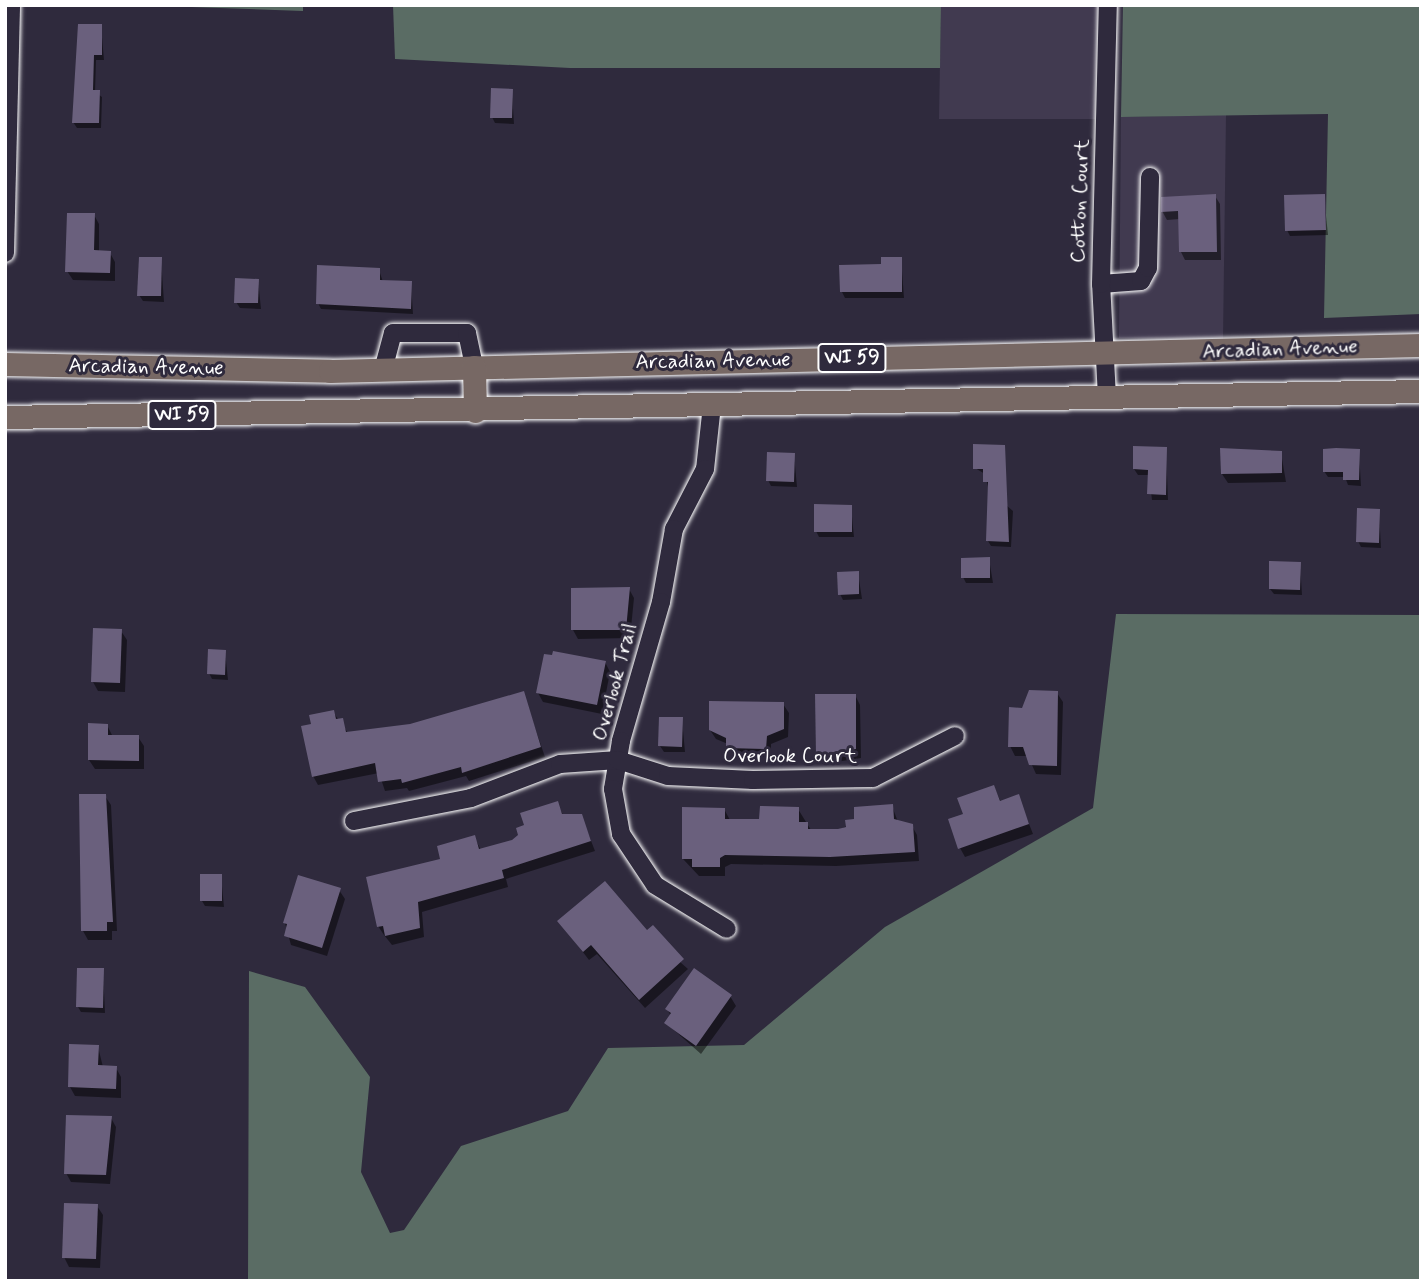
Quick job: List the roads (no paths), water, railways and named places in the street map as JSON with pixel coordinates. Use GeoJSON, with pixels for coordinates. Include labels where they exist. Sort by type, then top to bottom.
{"type":"FeatureCollection","features":[{"type":"Feature","properties":{"kind":"main road","name":"Arcadian Avenue"},"geometry":{"type":"LineString","coordinates":[[5,364],[383,370],[1421,345]]}},
{"type":"Feature","properties":{"kind":"main road"},"geometry":{"type":"LineString","coordinates":[[474,367],[475,411]]}},
{"type":"Feature","properties":{"kind":"main road","name":"Arcadian Avenue"},"geometry":{"type":"LineString","coordinates":[[5,417],[475,411],[1421,391]]}},
{"type":"Feature","properties":{"kind":"street"},"geometry":{"type":"LineString","coordinates":[[5,253],[11,5]]}},
{"type":"Feature","properties":{"kind":"street","name":"Cotton Court"},"geometry":{"type":"LineString","coordinates":[[1107,397],[1101,284],[1108,5]]}},
{"type":"Feature","properties":{"kind":"street"},"geometry":{"type":"LineString","coordinates":[[1101,284],[1141,281],[1148,268],[1150,177]]}},
{"type":"Feature","properties":{"kind":"street"},"geometry":{"type":"LineString","coordinates":[[383,370],[393,333],[467,333],[474,367]]}},
{"type":"Feature","properties":{"kind":"street","name":"Overlook Trail"},"geometry":{"type":"LineString","coordinates":[[712,405],[705,469],[674,529],[661,602],[618,760],[614,789],[621,834],[655,885],[727,929]]}},
{"type":"Feature","properties":{"kind":"street","name":"Overlook Court"},"geometry":{"type":"LineString","coordinates":[[618,760],[668,776],[873,778],[955,736]]}},
{"type":"Feature","properties":{"kind":"street"},"geometry":{"type":"LineString","coordinates":[[354,821],[471,797],[560,764],[618,760]]}}]}
